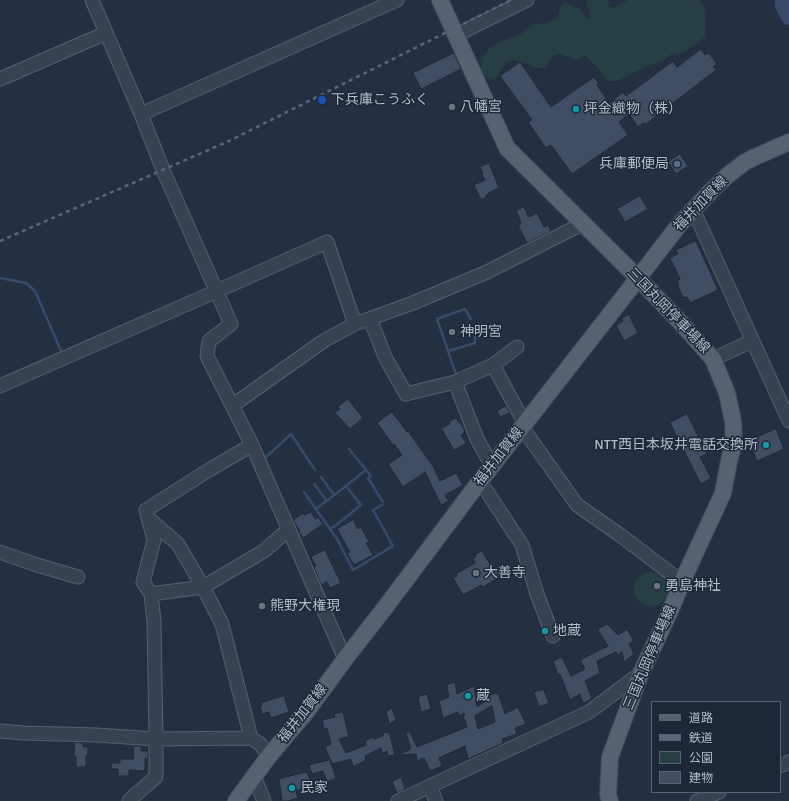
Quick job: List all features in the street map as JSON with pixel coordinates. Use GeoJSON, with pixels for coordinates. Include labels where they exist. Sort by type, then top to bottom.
{"type":"FeatureCollection","features":[{"type":"Feature","properties":{"kind":"main road","name":"三国丸岡停車場線"},"geometry":{"type":"LineString","coordinates":[[440,0],[507,148],[638,278],[714,359],[727,393],[733,420],[734,443],[723,493],[641,673],[610,756],[608,795],[610,801]]}},
{"type":"Feature","properties":{"kind":"main road","name":"福井加賀線"},"geometry":{"type":"LineString","coordinates":[[236,801],[269,756],[307,711],[480,481],[679,225],[711,190],[745,162],[755,156],[789,142]]}},
{"type":"Feature","properties":{"kind":"street"},"geometry":{"type":"LineString","coordinates":[[92,0],[141,114],[163,170],[231,324],[209,341],[208,356],[252,445],[345,659]]}},
{"type":"Feature","properties":{"kind":"street"},"geometry":{"type":"LineString","coordinates":[[141,114],[397,0]]}},
{"type":"Feature","properties":{"kind":"street"},"geometry":{"type":"LineString","coordinates":[[456,35],[527,0]]}},
{"type":"Feature","properties":{"kind":"street"},"geometry":{"type":"LineString","coordinates":[[0,79],[106,33]]}},
{"type":"Feature","properties":{"kind":"street"},"geometry":{"type":"LineString","coordinates":[[693,209],[789,422]]}},
{"type":"Feature","properties":{"kind":"street"},"geometry":{"type":"LineString","coordinates":[[233,405],[325,340],[355,324],[413,303],[487,272],[582,224]]}},
{"type":"Feature","properties":{"kind":"street"},"geometry":{"type":"LineString","coordinates":[[0,386],[327,242],[355,324]]}},
{"type":"Feature","properties":{"kind":"street"},"geometry":{"type":"LineString","coordinates":[[370,319],[386,359],[406,394],[456,382],[493,365],[517,347]]}},
{"type":"Feature","properties":{"kind":"street"},"geometry":{"type":"LineString","coordinates":[[714,359],[752,341]]}},
{"type":"Feature","properties":{"kind":"street"},"geometry":{"type":"LineString","coordinates":[[493,365],[524,425],[577,505],[682,582]]}},
{"type":"Feature","properties":{"kind":"street"},"geometry":{"type":"LineString","coordinates":[[456,382],[477,439],[492,466]]}},
{"type":"Feature","properties":{"kind":"street"},"geometry":{"type":"LineString","coordinates":[[129,801],[156,777],[154,622],[151,594],[143,582],[154,540],[146,510],[252,445]]}},
{"type":"Feature","properties":{"kind":"street"},"geometry":{"type":"LineString","coordinates":[[480,481],[522,545],[552,636]]}},
{"type":"Feature","properties":{"kind":"street"},"geometry":{"type":"LineString","coordinates":[[149,519],[178,544],[222,624],[251,738]]}},
{"type":"Feature","properties":{"kind":"street"},"geometry":{"type":"LineString","coordinates":[[151,594],[203,587],[264,550],[289,529]]}},
{"type":"Feature","properties":{"kind":"street"},"geometry":{"type":"LineString","coordinates":[[0,552],[78,577]]}},
{"type":"Feature","properties":{"kind":"street"},"geometry":{"type":"LineString","coordinates":[[398,801],[589,712],[641,673]]}},
{"type":"Feature","properties":{"kind":"street"},"geometry":{"type":"LineString","coordinates":[[0,731],[156,738],[251,738],[260,744],[269,756]]}},
{"type":"Feature","properties":{"kind":"street"},"geometry":{"type":"LineString","coordinates":[[254,776],[264,801]]}},
{"type":"Feature","properties":{"kind":"street"},"geometry":{"type":"LineString","coordinates":[[430,786],[436,801]]}},
{"type":"Feature","properties":{"kind":"street"},"geometry":{"type":"LineString","coordinates":[[697,801],[717,793]]}},
{"type":"Feature","properties":{"kind":"green space"},"geometry":{"type":"Polygon","coordinates":[[[586,0],[606,0],[609,2],[609,6],[613,8],[628,0],[701,0],[705,14],[705,36],[686,51],[670,55],[663,61],[647,66],[615,81],[608,81],[585,56],[575,60],[561,54],[554,55],[545,67],[536,68],[513,60],[504,63],[494,80],[486,76],[481,71],[481,59],[490,48],[500,42],[519,35],[531,25],[536,23],[543,24],[554,20],[558,16],[560,7],[565,2],[580,9],[584,16],[588,19],[591,12],[587,6],[586,0]]]}},
{"type":"Feature","properties":{"kind":"green space"},"geometry":{"type":"Polygon","coordinates":[[[651,572],[663,577],[668,589],[663,601],[651,606],[639,601],[634,589],[639,577],[651,572]]]}},
{"type":"Feature","properties":{"kind":"building"},"geometry":{"type":"Polygon","coordinates":[[[701,49],[705,55],[709,53],[717,64],[713,67],[716,70],[646,124],[643,123],[638,127],[629,114],[619,122],[628,135],[572,174],[551,145],[546,148],[528,122],[532,120],[500,76],[520,62],[551,107],[594,77],[599,84],[597,85],[609,103],[623,92],[626,96],[673,61],[677,67],[701,49]]]}},
{"type":"Feature","properties":{"kind":"building"},"geometry":{"type":"Polygon","coordinates":[[[454,53],[461,69],[421,89],[413,73],[454,53]]]}},
{"type":"Feature","properties":{"kind":"building"},"geometry":{"type":"Polygon","coordinates":[[[680,154],[688,166],[676,174],[668,162],[680,154]]]}},
{"type":"Feature","properties":{"kind":"building"},"geometry":{"type":"Polygon","coordinates":[[[489,163],[499,188],[488,193],[489,194],[486,195],[487,197],[481,200],[474,185],[485,180],[480,167],[489,163]]]}},
{"type":"Feature","properties":{"kind":"building"},"geometry":{"type":"Polygon","coordinates":[[[640,196],[648,209],[625,222],[617,209],[640,196]]]}},
{"type":"Feature","properties":{"kind":"building"},"geometry":{"type":"Polygon","coordinates":[[[524,207],[529,217],[537,213],[544,227],[548,225],[551,231],[527,243],[518,225],[521,224],[521,222],[516,211],[524,207]]]}},
{"type":"Feature","properties":{"kind":"building"},"geometry":{"type":"Polygon","coordinates":[[[696,241],[718,290],[690,303],[687,297],[683,298],[677,281],[680,279],[670,258],[678,254],[676,250],[696,241]]]}},
{"type":"Feature","properties":{"kind":"building"},"geometry":{"type":"Polygon","coordinates":[[[629,315],[638,333],[624,341],[616,325],[623,321],[622,318],[629,315]]]}},
{"type":"Feature","properties":{"kind":"building"},"geometry":{"type":"Polygon","coordinates":[[[348,399],[363,418],[350,429],[335,413],[340,409],[338,407],[348,399]]]}},
{"type":"Feature","properties":{"kind":"building"},"geometry":{"type":"Polygon","coordinates":[[[506,406],[510,413],[500,417],[497,411],[506,406]]]}},
{"type":"Feature","properties":{"kind":"building"},"geometry":{"type":"Polygon","coordinates":[[[392,412],[407,432],[408,431],[435,469],[440,481],[456,473],[463,485],[445,495],[449,501],[441,505],[425,472],[403,487],[388,464],[402,455],[377,423],[392,412]]]}},
{"type":"Feature","properties":{"kind":"building"},"geometry":{"type":"Polygon","coordinates":[[[687,414],[707,454],[700,457],[711,478],[701,484],[670,423],[687,414]]]}},
{"type":"Feature","properties":{"kind":"building"},"geometry":{"type":"Polygon","coordinates":[[[456,418],[459,423],[460,422],[465,432],[461,435],[466,443],[454,450],[441,428],[450,424],[449,422],[456,418]]]}},
{"type":"Feature","properties":{"kind":"building","name":"NTT西日本坂井電話交換所"},"geometry":{"type":"Polygon","coordinates":[[[776,429],[784,449],[757,461],[749,441],[776,429]]]}},
{"type":"Feature","properties":{"kind":"building"},"geometry":{"type":"Polygon","coordinates":[[[311,512],[315,519],[318,517],[323,524],[303,538],[293,520],[303,513],[304,515],[311,512]]]}},
{"type":"Feature","properties":{"kind":"building"},"geometry":{"type":"Polygon","coordinates":[[[353,520],[358,529],[361,527],[369,542],[366,543],[373,555],[354,565],[347,553],[350,552],[337,529],[353,520]]]}},
{"type":"Feature","properties":{"kind":"building"},"geometry":{"type":"Polygon","coordinates":[[[325,550],[341,583],[330,588],[327,582],[321,585],[314,567],[316,566],[311,557],[325,550]]]}},
{"type":"Feature","properties":{"kind":"building"},"geometry":{"type":"Polygon","coordinates":[[[482,551],[493,569],[499,566],[504,574],[483,587],[481,585],[463,595],[453,578],[457,576],[456,574],[475,563],[473,559],[476,557],[475,555],[482,551]]]}},
{"type":"Feature","properties":{"kind":"building"},"geometry":{"type":"Polygon","coordinates":[[[265,602],[268,608],[259,612],[257,606],[265,602]]]}},
{"type":"Feature","properties":{"kind":"building"},"geometry":{"type":"Polygon","coordinates":[[[607,624],[618,635],[627,629],[634,641],[629,644],[634,654],[624,662],[622,652],[617,655],[616,652],[597,661],[600,673],[585,681],[592,699],[583,703],[580,694],[570,700],[560,674],[558,675],[553,661],[562,657],[571,676],[585,669],[580,660],[608,646],[598,630],[607,624]]]}},
{"type":"Feature","properties":{"kind":"building"},"geometry":{"type":"Polygon","coordinates":[[[455,682],[457,694],[474,686],[477,707],[490,698],[489,695],[498,693],[505,714],[518,707],[526,724],[515,728],[517,734],[502,739],[503,743],[468,759],[465,746],[439,758],[442,766],[430,771],[424,758],[417,761],[416,754],[400,754],[411,749],[406,733],[410,732],[417,747],[467,727],[463,717],[464,713],[459,716],[458,712],[443,718],[439,701],[449,697],[447,685],[455,682]],[[492,706],[475,716],[478,729],[495,722],[492,706]]]}},
{"type":"Feature","properties":{"kind":"building"},"geometry":{"type":"Polygon","coordinates":[[[544,690],[549,703],[539,707],[534,692],[544,690]]]}},
{"type":"Feature","properties":{"kind":"building"},"geometry":{"type":"Polygon","coordinates":[[[427,694],[431,709],[421,712],[418,697],[427,694]]]}},
{"type":"Feature","properties":{"kind":"building"},"geometry":{"type":"Polygon","coordinates":[[[284,696],[289,712],[271,718],[269,712],[262,714],[260,707],[262,706],[261,703],[284,696]]]}},
{"type":"Feature","properties":{"kind":"building"},"geometry":{"type":"Polygon","coordinates":[[[392,708],[396,720],[389,724],[386,712],[392,708]]]}},
{"type":"Feature","properties":{"kind":"building"},"geometry":{"type":"Polygon","coordinates":[[[343,712],[349,737],[339,739],[346,753],[366,745],[365,741],[373,737],[374,739],[383,736],[383,733],[389,732],[395,755],[388,756],[387,751],[382,754],[381,748],[365,756],[366,760],[353,767],[351,759],[332,764],[325,747],[331,744],[327,728],[324,729],[322,720],[335,717],[334,714],[343,712]]]}},
{"type":"Feature","properties":{"kind":"building"},"geometry":{"type":"Polygon","coordinates":[[[75,742],[83,743],[83,747],[88,747],[86,767],[76,767],[76,756],[74,756],[75,742]]]}},
{"type":"Feature","properties":{"kind":"building"},"geometry":{"type":"Polygon","coordinates":[[[134,746],[141,746],[141,751],[148,751],[148,759],[145,758],[145,771],[129,770],[129,776],[118,776],[118,769],[111,769],[112,763],[120,763],[120,759],[133,759],[134,746]]]}},
{"type":"Feature","properties":{"kind":"building","name":"民家"},"geometry":{"type":"Polygon","coordinates":[[[330,760],[336,778],[327,782],[323,771],[312,774],[309,765],[330,760]]]}},
{"type":"Feature","properties":{"kind":"building","name":"民家"},"geometry":{"type":"Polygon","coordinates":[[[307,772],[312,785],[296,791],[298,798],[282,801],[279,779],[307,772]]]}},
{"type":"Feature","properties":{"kind":"building"},"geometry":{"type":"Polygon","coordinates":[[[401,777],[405,789],[397,793],[392,782],[401,777]]]}},
{"type":"Feature","properties":{"kind":"waterway"},"geometry":{"type":"LineString","coordinates":[[783,0],[783,6],[789,17]]}},
{"type":"Feature","properties":{"kind":"waterway"},"geometry":{"type":"LineString","coordinates":[[0,278],[26,283],[35,291],[61,351]]}},
{"type":"Feature","properties":{"kind":"waterway"},"geometry":{"type":"LineString","coordinates":[[457,377],[437,319],[465,309],[471,319]]}},
{"type":"Feature","properties":{"kind":"waterway"},"geometry":{"type":"LineString","coordinates":[[448,351],[475,343],[475,330]]}},
{"type":"Feature","properties":{"kind":"waterway"},"geometry":{"type":"LineString","coordinates":[[264,459],[291,434],[315,470]]}},
{"type":"Feature","properties":{"kind":"waterway"},"geometry":{"type":"LineString","coordinates":[[349,449],[371,476],[368,478],[383,502]]}},
{"type":"Feature","properties":{"kind":"waterway"},"geometry":{"type":"LineString","coordinates":[[346,486],[366,470]]}},
{"type":"Feature","properties":{"kind":"waterway"},"geometry":{"type":"LineString","coordinates":[[321,477],[334,495]]}},
{"type":"Feature","properties":{"kind":"waterway"},"geometry":{"type":"LineString","coordinates":[[314,484],[327,501]]}},
{"type":"Feature","properties":{"kind":"waterway"},"geometry":{"type":"LineString","coordinates":[[316,509],[346,486],[361,505],[330,529]]}},
{"type":"Feature","properties":{"kind":"waterway"},"geometry":{"type":"LineString","coordinates":[[304,492],[337,539],[353,570],[393,546],[373,510],[382,505]]}},
{"type":"Feature","properties":{"kind":"railway"},"geometry":{"type":"LineString","coordinates":[[0,241],[229,141],[511,0]]}},
{"type":"Feature","properties":{"kind":"place","name":"下兵庫こうふく"},"geometry":{"type":"Point","coordinates":[322,100]}},
{"type":"Feature","properties":{"kind":"place","name":"八幡宮"},"geometry":{"type":"Point","coordinates":[452,107]}},
{"type":"Feature","properties":{"kind":"place","name":"坪金織物（株）"},"geometry":{"type":"Point","coordinates":[576,109]}},
{"type":"Feature","properties":{"kind":"place","name":"兵庫郵便局"},"geometry":{"type":"Point","coordinates":[677,164]}},
{"type":"Feature","properties":{"kind":"place","name":"神明宮"},"geometry":{"type":"Point","coordinates":[452,332]}},
{"type":"Feature","properties":{"kind":"place","name":"NTT西日本坂井電話交換所"},"geometry":{"type":"Point","coordinates":[766,445]}},
{"type":"Feature","properties":{"kind":"place","name":"大善寺"},"geometry":{"type":"Point","coordinates":[476,573]}},
{"type":"Feature","properties":{"kind":"place","name":"勇島神社"},"geometry":{"type":"Point","coordinates":[657,586]}},
{"type":"Feature","properties":{"kind":"place","name":"熊野大権現"},"geometry":{"type":"Point","coordinates":[262,606]}},
{"type":"Feature","properties":{"kind":"place","name":"地蔵"},"geometry":{"type":"Point","coordinates":[545,631]}},
{"type":"Feature","properties":{"kind":"place","name":"蔵"},"geometry":{"type":"Point","coordinates":[468,696]}},
{"type":"Feature","properties":{"kind":"place","name":"民家"},"geometry":{"type":"Point","coordinates":[292,788]}}]}
